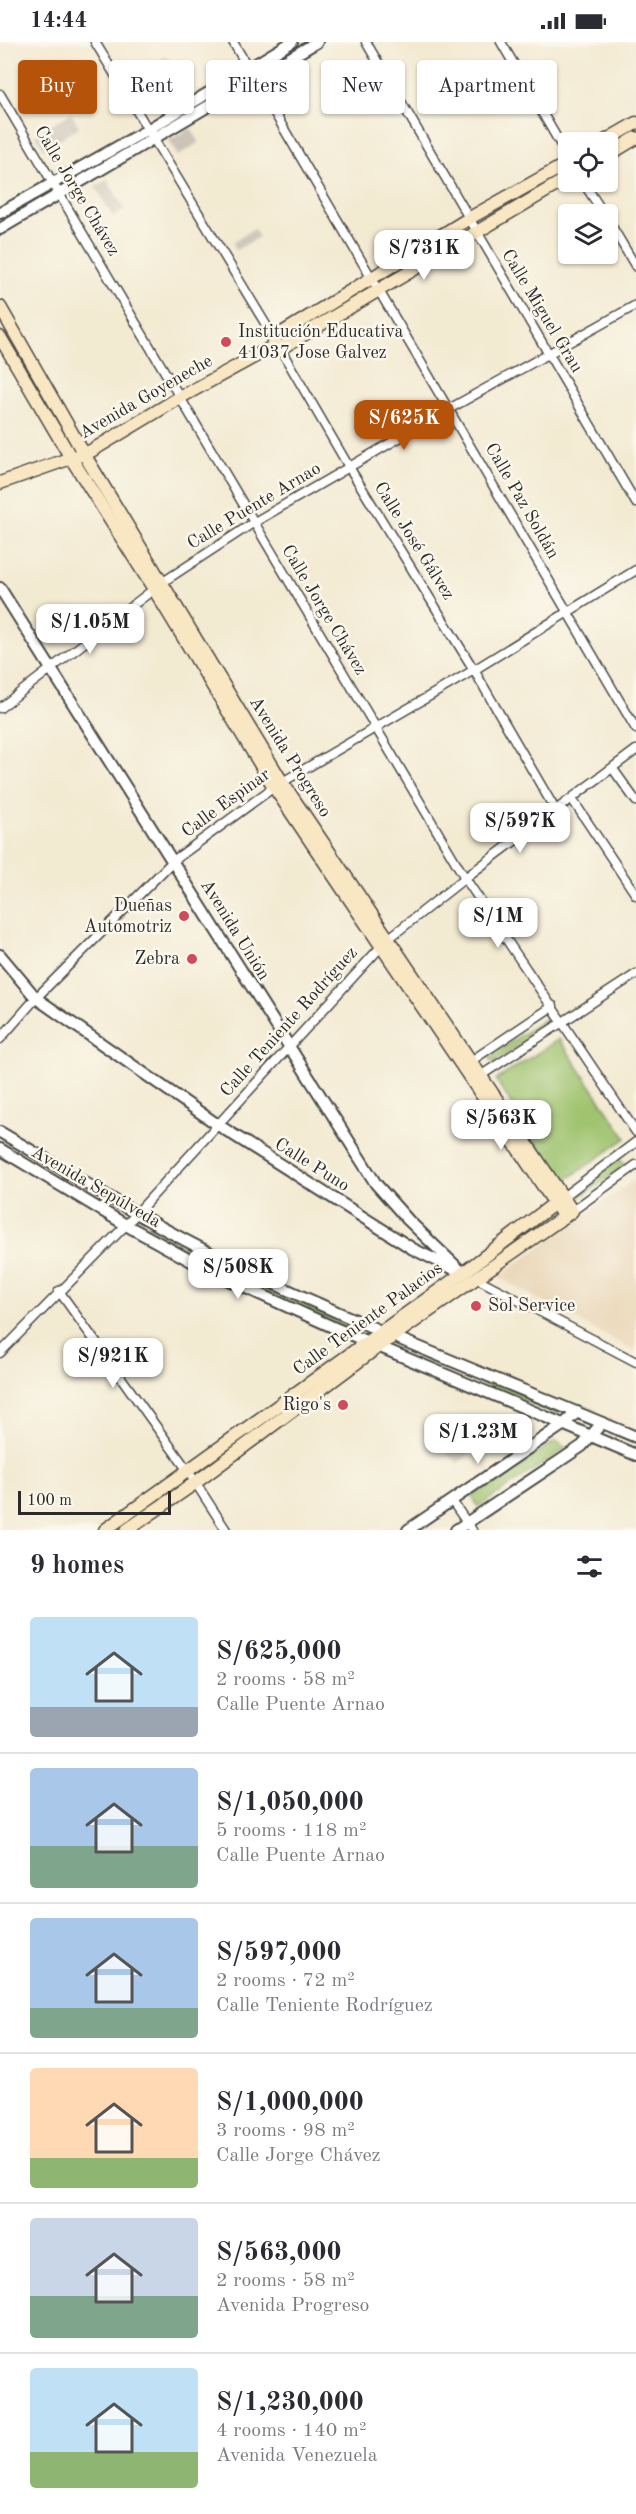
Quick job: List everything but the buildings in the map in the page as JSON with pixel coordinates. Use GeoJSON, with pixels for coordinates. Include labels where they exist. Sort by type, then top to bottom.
{"type":"FeatureCollection","features":[{"type":"Feature","properties":{"kind":"main road"},"geometry":{"type":"LineString","coordinates":[[618,133],[636,123]]}},
{"type":"Feature","properties":{"kind":"main road"},"geometry":{"type":"LineString","coordinates":[[618,149],[636,138]]}},
{"type":"Feature","properties":{"kind":"main road","name":"Avenida Goyeneche"},"geometry":{"type":"LineString","coordinates":[[376,284],[468,219],[558,169]]}},
{"type":"Feature","properties":{"kind":"main road","name":"Avenida Goyeneche"},"geometry":{"type":"LineString","coordinates":[[0,483],[84,454],[376,284],[477,233],[558,184]]}},
{"type":"Feature","properties":{"kind":"main road","name":"Avenida Progreso"},"geometry":{"type":"LineString","coordinates":[[0,308],[158,585],[278,784],[568,1214]]}},
{"type":"Feature","properties":{"kind":"main road","name":"Avenida Progreso"},"geometry":{"type":"LineString","coordinates":[[0,337],[71,458],[158,585]]}},
{"type":"Feature","properties":{"kind":"main road","name":"Calle Teniente Palacios"},"geometry":{"type":"LineString","coordinates":[[105,1530],[463,1273],[559,1200]]}},
{"type":"Feature","properties":{"kind":"main road","name":"Calle Teniente Palacios"},"geometry":{"type":"LineString","coordinates":[[127,1530],[195,1483],[380,1346],[568,1214]]}},
{"type":"Feature","properties":{"kind":"street","name":"Calle José Gálvez"},"geometry":{"type":"LineString","coordinates":[[95,42],[349,467],[474,670],[556,812]]}},
{"type":"Feature","properties":{"kind":"street","name":"Calle Paz Soldán"},"geometry":{"type":"LineString","coordinates":[[233,42],[244,60]]}},
{"type":"Feature","properties":{"kind":"street"},"geometry":{"type":"LineString","coordinates":[[260,60],[292,42]]}},
{"type":"Feature","properties":{"kind":"street"},"geometry":{"type":"LineString","coordinates":[[286,60],[317,42]]}},
{"type":"Feature","properties":{"kind":"street","name":"Calle Miguel Grau"},"geometry":{"type":"LineString","coordinates":[[366,42],[636,503]]}},
{"type":"Feature","properties":{"kind":"street"},"geometry":{"type":"LineString","coordinates":[[501,42],[558,140]]}},
{"type":"Feature","properties":{"kind":"street"},"geometry":{"type":"LineString","coordinates":[[0,213],[149,129],[206,93]]}},
{"type":"Feature","properties":{"kind":"street","name":"Calle Jorge Chávez"},"geometry":{"type":"LineString","coordinates":[[0,94],[465,878],[636,1132]]}},
{"type":"Feature","properties":{"kind":"street"},"geometry":{"type":"LineString","coordinates":[[0,229],[206,108]]}},
{"type":"Feature","properties":{"kind":"street","name":"Calle Paz Soldán"},"geometry":{"type":"LineString","coordinates":[[276,114],[636,729]]}},
{"type":"Feature","properties":{"kind":"street"},"geometry":{"type":"LineString","coordinates":[[618,237],[636,267]]}},
{"type":"Feature","properties":{"kind":"street","name":"Calle Puente Arnao"},"geometry":{"type":"LineString","coordinates":[[0,708],[158,585],[253,523],[448,409],[636,305]]}},
{"type":"Feature","properties":{"kind":"street","name":"Calle Espinar"},"geometry":{"type":"LineString","coordinates":[[0,1039],[36,998],[173,861],[278,784],[474,670],[636,570]]}},
{"type":"Feature","properties":{"kind":"street","name":"Avenida Unión"},"geometry":{"type":"LineString","coordinates":[[0,588],[376,1184],[408,1220],[463,1273]]}},
{"type":"Feature","properties":{"kind":"street","name":"Calle Teniente Rodríguez"},"geometry":{"type":"LineString","coordinates":[[0,1353],[126,1225],[385,943],[465,878],[636,750]]}},
{"type":"Feature","properties":{"kind":"street"},"geometry":{"type":"LineString","coordinates":[[613,769],[636,801]]}},
{"type":"Feature","properties":{"kind":"street"},"geometry":{"type":"LineString","coordinates":[[572,800],[636,895]]}},
{"type":"Feature","properties":{"kind":"street","name":"Calle Puno"},"geometry":{"type":"LineString","coordinates":[[0,955],[36,998],[218,1125],[413,1249],[476,1278],[636,1362]]}},
{"type":"Feature","properties":{"kind":"street"},"geometry":{"type":"LineString","coordinates":[[476,1078],[564,1023],[636,974]]}},
{"type":"Feature","properties":{"kind":"street"},"geometry":{"type":"LineString","coordinates":[[466,1064],[553,1006]]}},
{"type":"Feature","properties":{"kind":"street","name":"Avenida Sepúlveda"},"geometry":{"type":"LineString","coordinates":[[0,1132],[137,1213],[223,1260],[394,1336],[636,1437]]}},
{"type":"Feature","properties":{"kind":"street"},"geometry":{"type":"LineString","coordinates":[[559,1200],[636,1142]]}},
{"type":"Feature","properties":{"kind":"street","name":"Avenida Sepúlveda"},"geometry":{"type":"LineString","coordinates":[[0,1149],[126,1225],[213,1273],[366,1341],[636,1455]]}},
{"type":"Feature","properties":{"kind":"street"},"geometry":{"type":"LineString","coordinates":[[568,1214],[636,1166]]}},
{"type":"Feature","properties":{"kind":"street"},"geometry":{"type":"LineString","coordinates":[[58,1184],[67,1172]]}},
{"type":"Feature","properties":{"kind":"street"},"geometry":{"type":"LineString","coordinates":[[59,1291],[188,1471],[226,1530]]}},
{"type":"Feature","properties":{"kind":"street"},"geometry":{"type":"LineString","coordinates":[[507,1400],[513,1385]]}},
{"type":"Feature","properties":{"kind":"street"},"geometry":{"type":"LineString","coordinates":[[408,1530],[564,1424],[577,1412]]}},
{"type":"Feature","properties":{"kind":"street"},"geometry":{"type":"LineString","coordinates":[[456,1530],[469,1527],[582,1446],[603,1423]]}},
{"type":"Feature","properties":{"kind":"street"},"geometry":{"type":"LineString","coordinates":[[452,1501],[469,1527]]}},
{"type":"Feature","properties":{"kind":"shaded area"},"geometry":{"type":"Polygon","coordinates":[[[166,55],[169,60],[160,60],[166,55]]]}},
{"type":"Feature","properties":{"kind":"shaded area"},"geometry":{"type":"Polygon","coordinates":[[[69,114],[79,127],[44,149],[35,135],[69,114]]]}},
{"type":"Feature","properties":{"kind":"shaded area"},"geometry":{"type":"Polygon","coordinates":[[[191,128],[199,142],[178,156],[169,140],[191,128]]]}},
{"type":"Feature","properties":{"kind":"shaded area"},"geometry":{"type":"Polygon","coordinates":[[[107,180],[125,209],[113,217],[95,186],[107,180]]]}},
{"type":"Feature","properties":{"kind":"shaded area"},"geometry":{"type":"Polygon","coordinates":[[[254,228],[259,237],[236,250],[233,243],[254,228]]]}},
{"type":"Feature","properties":{"kind":"shaded area"},"geometry":{"type":"Polygon","coordinates":[[[636,1179],[636,1352],[498,1277],[636,1179]]]}},
{"type":"Feature","properties":{"kind":"shaded area"},"geometry":{"type":"Polygon","coordinates":[[[455,1424],[480,1446],[458,1463],[446,1453],[455,1443],[445,1435],[455,1424]]]}},
{"type":"Feature","properties":{"kind":"green space"},"geometry":{"type":"Polygon","coordinates":[[[548,1017],[552,1024],[493,1063],[489,1057],[548,1017]]]}},
{"type":"Feature","properties":{"kind":"green space"},"geometry":{"type":"Polygon","coordinates":[[[559,1039],[626,1138],[562,1183],[496,1080],[559,1039]]]}},
{"type":"Feature","properties":{"kind":"green space"},"geometry":{"type":"Polygon","coordinates":[[[618,1159],[624,1163],[622,1168],[579,1198],[576,1193],[618,1159]]]}},
{"type":"Feature","properties":{"kind":"green space"},"geometry":{"type":"Polygon","coordinates":[[[148,1226],[225,1270],[359,1328],[356,1332],[222,1274],[142,1231],[148,1226]]]}},
{"type":"Feature","properties":{"kind":"green space"},"geometry":{"type":"Polygon","coordinates":[[[408,1348],[560,1409],[558,1415],[406,1352],[408,1348]]]}},
{"type":"Feature","properties":{"kind":"green space"},"geometry":{"type":"Polygon","coordinates":[[[556,1441],[566,1448],[478,1507],[471,1495],[556,1441]]]}},
{"type":"Feature","properties":{"kind":"place","name":"Institución Educativa 41037 Jose Galvez"},"geometry":{"type":"Point","coordinates":[226,342]}},
{"type":"Feature","properties":{"kind":"place","name":"Dueñas Automotriz"},"geometry":{"type":"Point","coordinates":[184,916]}},
{"type":"Feature","properties":{"kind":"place","name":"Zebra"},"geometry":{"type":"Point","coordinates":[192,959]}},
{"type":"Feature","properties":{"kind":"place","name":"Sol Service"},"geometry":{"type":"Point","coordinates":[476,1306]}},
{"type":"Feature","properties":{"kind":"place","name":"Rigo's"},"geometry":{"type":"Point","coordinates":[343,1405]}}]}
